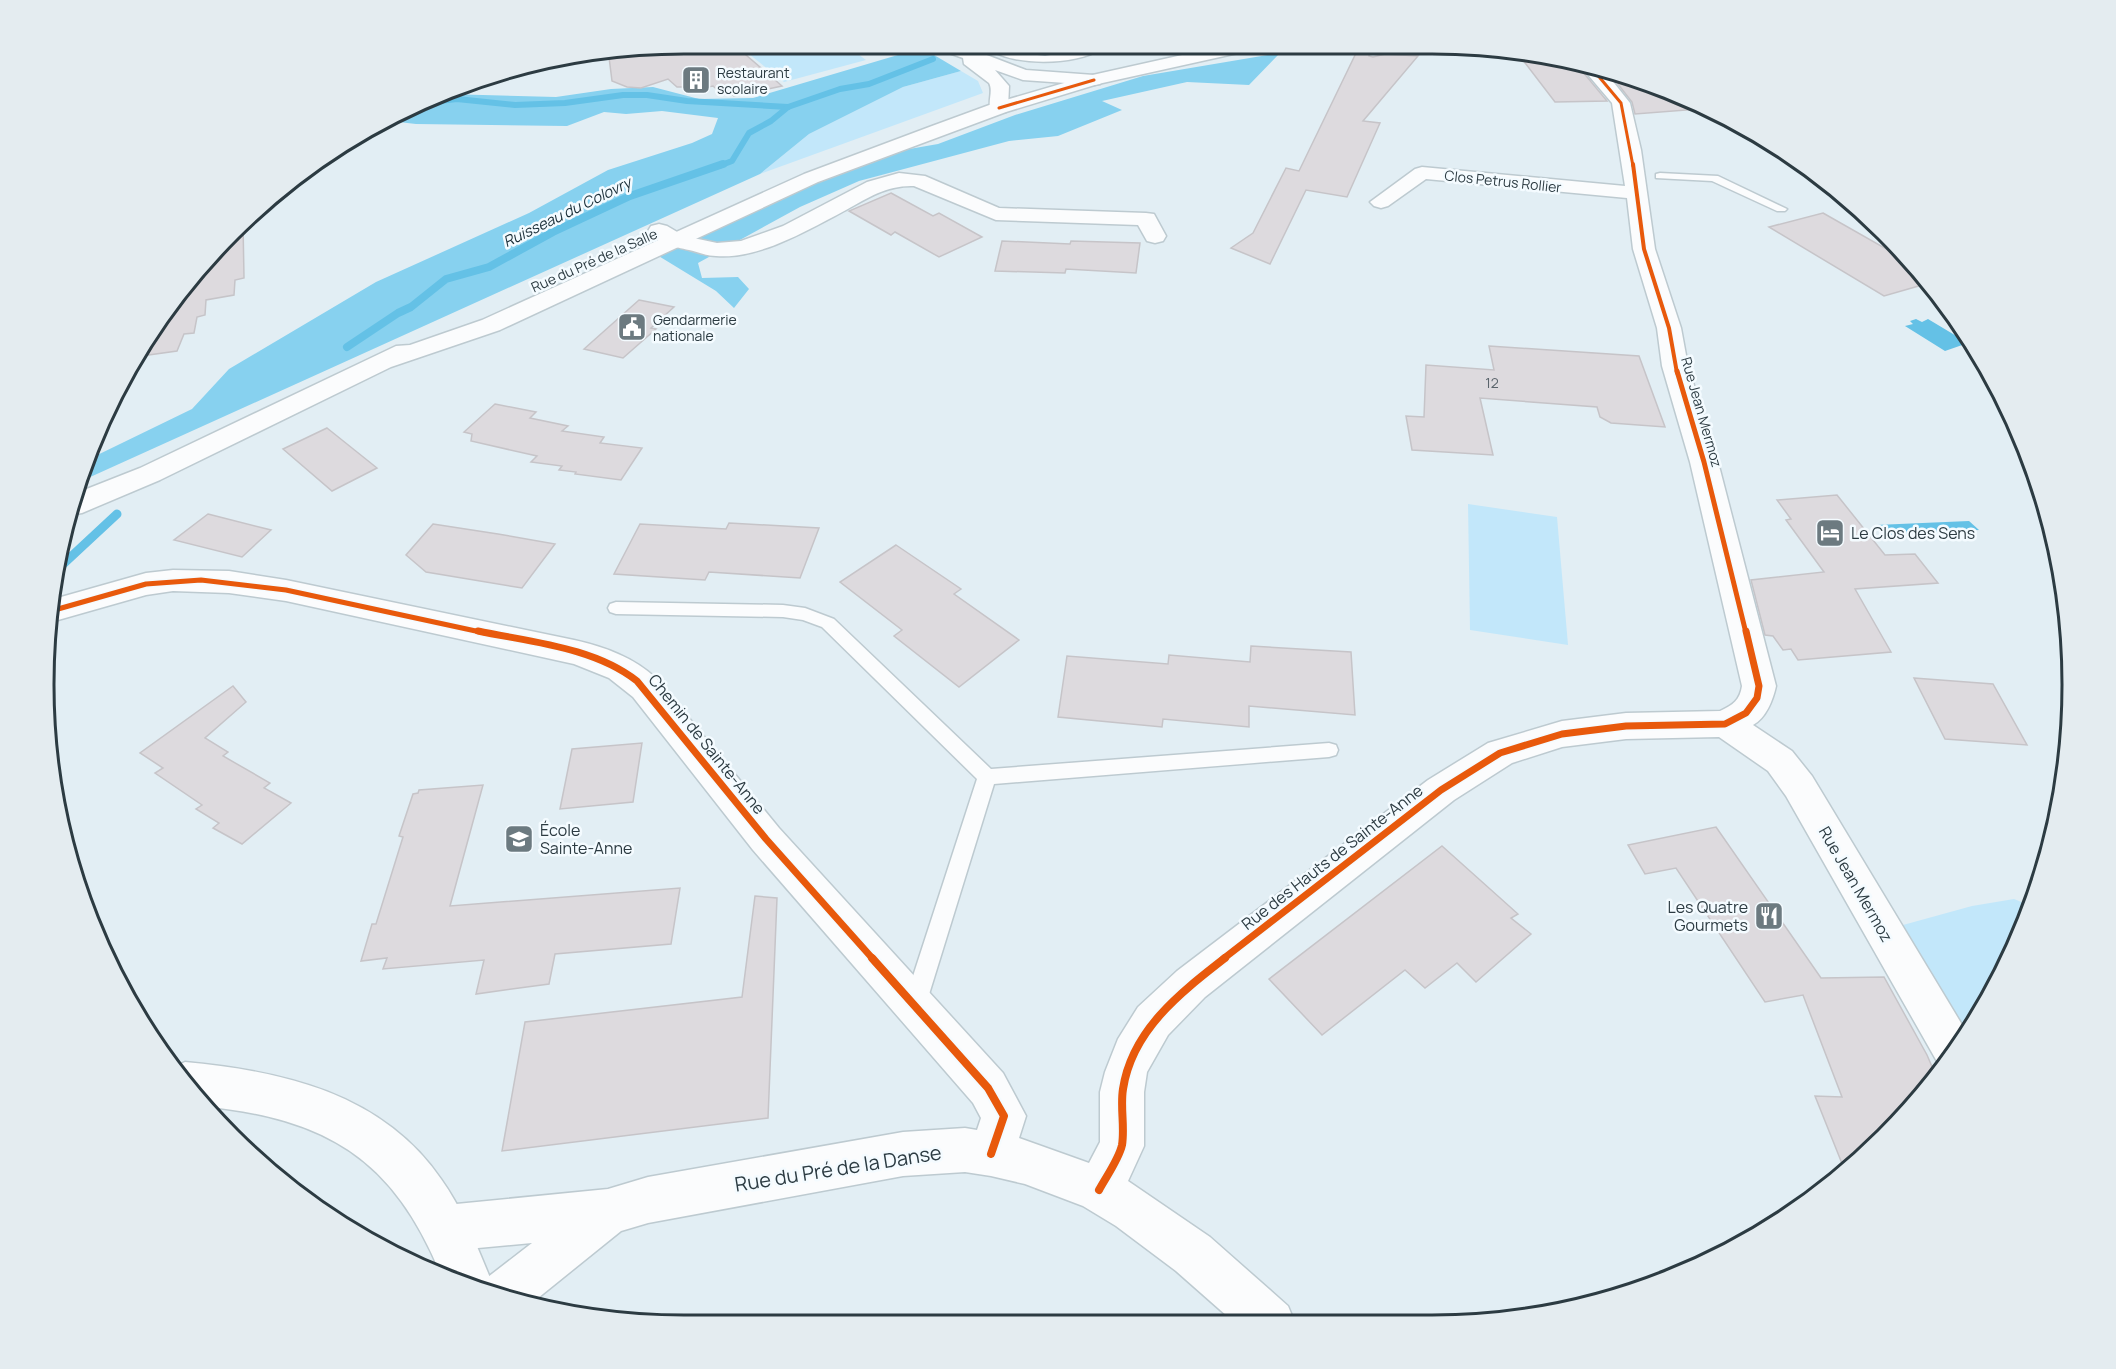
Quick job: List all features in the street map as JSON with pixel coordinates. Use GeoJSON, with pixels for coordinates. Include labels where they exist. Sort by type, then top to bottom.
{"type":"FeatureCollection","features":[{"type":"Feature","properties":{"kind":"street"},"geometry":{"type":"LineString","coordinates":[[963,54],[995,79],[1000,86],[999,108]]}},
{"type":"Feature","properties":{"kind":"street"},"geometry":{"type":"LineString","coordinates":[[970,54],[1023,75],[1094,80]]}},
{"type":"Feature","properties":{"kind":"street","name":"Rue du Pré de la Salle"},"geometry":{"type":"LineString","coordinates":[[1094,80],[1142,61],[1174,54]]}},
{"type":"Feature","properties":{"kind":"street","name":"Rue du Pré de la Salle"},"geometry":{"type":"LineString","coordinates":[[81,502],[150,474],[386,361],[491,325],[668,236],[812,178],[1042,94],[1208,54]]}},
{"type":"Feature","properties":{"kind":"street"},"geometry":{"type":"LineString","coordinates":[[1023,75],[1042,94]]}},
{"type":"Feature","properties":{"kind":"street","name":"Rue Jean Mermoz"},"geometry":{"type":"LineString","coordinates":[[1600,76],[1614,92],[1621,104],[1644,249],[1670,328],[1675,366],[1704,462],[1759,686],[1757,698],[1746,713],[1725,724],[1780,761],[1799,786],[1950,1044]]}},
{"type":"Feature","properties":{"kind":"street"},"geometry":{"type":"LineString","coordinates":[[1000,86],[1042,94]]}},
{"type":"Feature","properties":{"kind":"street","name":"Clos Petrus Rollier"},"geometry":{"type":"LineString","coordinates":[[1381,202],[1422,173],[1635,193]]}},
{"type":"Feature","properties":{"kind":"street"},"geometry":{"type":"LineString","coordinates":[[668,236],[717,250],[744,247],[791,231],[874,186],[899,179],[918,180],[996,214],[1146,219],[1155,236]]}},
{"type":"Feature","properties":{"kind":"street","name":"Rue du Pré de la Salle"},"geometry":{"type":"LineString","coordinates":[[75,520],[150,474]]}},
{"type":"Feature","properties":{"kind":"street","name":"Chemin de Sainte-Anne"},"geometry":{"type":"LineString","coordinates":[[58,609],[161,581],[204,581],[293,592],[574,652],[616,664],[645,688],[766,839],[988,1088],[1004,1116],[991,1154]]}},
{"type":"Feature","properties":{"kind":"street","name":"Rue des Hauts de Sainte-Anne"},"geometry":{"type":"LineString","coordinates":[[1099,1190],[1122,1146],[1122,1092],[1126,1072],[1133,1053],[1153,1021],[1191,984],[1441,790],[1500,753],[1562,734],[1626,726],[1725,724]]}},
{"type":"Feature","properties":{"kind":"street"},"geometry":{"type":"LineString","coordinates":[[197,1084],[253,1090],[300,1101],[333,1114],[369,1136],[398,1159],[421,1187],[446,1228],[465,1276]]}},
{"type":"Feature","properties":{"kind":"street","name":"Rue du Pré de la Danse"},"geometry":{"type":"LineString","coordinates":[[446,1228],[608,1212],[648,1200],[903,1154],[965,1150],[1025,1162],[1099,1190],[1132,1210],[1193,1254],[1261,1315]]}},
{"type":"Feature","properties":{"kind":"street","name":"Rue du Pré de la Danse"},"geometry":{"type":"LineString","coordinates":[[509,1290],[608,1212]]}},
{"type":"Feature","properties":{"kind":"lane"},"geometry":{"type":"LineString","coordinates":[[1007,54],[1031,60],[1047,60],[1073,54]]}},
{"type":"Feature","properties":{"kind":"lane"},"geometry":{"type":"LineString","coordinates":[[1660,176],[1714,178],[1782,209]]}},
{"type":"Feature","properties":{"kind":"lane"},"geometry":{"type":"LineString","coordinates":[[616,608],[783,611],[819,618],[828,623],[987,777],[1329,750]]}},
{"type":"Feature","properties":{"kind":"lane"},"geometry":{"type":"LineString","coordinates":[[915,1004],[987,777]]}},
{"type":"Feature","properties":{"kind":"shaded area"},"geometry":{"type":"Polygon","coordinates":[[[749,54],[858,54],[866,60],[784,82],[749,54]]]}},
{"type":"Feature","properties":{"kind":"shaded area"},"geometry":{"type":"Polygon","coordinates":[[[901,54],[932,54],[961,71],[903,87],[809,134],[760,174],[89,478],[97,455],[192,409],[229,369],[376,282],[529,213],[608,170],[692,143],[712,134],[718,118],[662,111],[626,114],[604,112],[567,126],[400,122],[463,94],[556,97],[611,89],[653,87],[699,99],[753,98],[901,54]]]}},
{"type":"Feature","properties":{"kind":"shaded area"},"geometry":{"type":"Polygon","coordinates":[[[1279,54],[1249,85],[1187,82],[1102,101],[1122,110],[1058,136],[1009,141],[859,181],[800,207],[698,263],[702,278],[738,277],[749,289],[734,308],[716,291],[657,255],[795,186],[892,152],[938,144],[1015,115],[1143,76],[1279,54]]]}},
{"type":"Feature","properties":{"kind":"shaded area"},"geometry":{"type":"Polygon","coordinates":[[[961,71],[978,81],[983,93],[760,174],[809,134],[903,87],[961,71]]]}},
{"type":"Feature","properties":{"kind":"shaded area"},"geometry":{"type":"Polygon","coordinates":[[[1916,319],[1922,322],[1928,319],[1958,337],[1963,345],[1945,351],[1905,326],[1913,324],[1910,321],[1916,319]]]}},
{"type":"Feature","properties":{"kind":"shaded area"},"geometry":{"type":"Polygon","coordinates":[[[1468,504],[1557,517],[1568,645],[1470,630],[1468,504]]]}},
{"type":"Feature","properties":{"kind":"shaded area"},"geometry":{"type":"Polygon","coordinates":[[[1969,521],[1979,530],[1884,535],[1876,525],[1969,521]]]}},
{"type":"Feature","properties":{"kind":"shaded area"},"geometry":{"type":"Polygon","coordinates":[[[2014,899],[2023,903],[1997,963],[1963,1025],[1903,925],[1972,906],[2014,899]]]}},
{"type":"Feature","properties":{"kind":"building"},"geometry":{"type":"Polygon","coordinates":[[[745,54],[782,86],[734,96],[730,93],[723,95],[713,86],[694,90],[690,87],[677,87],[668,79],[641,88],[627,87],[612,81],[609,58],[643,55],[745,54]]]}},
{"type":"Feature","properties":{"kind":"building"},"geometry":{"type":"Polygon","coordinates":[[[1356,54],[1369,54],[1373,57],[1385,54],[1418,56],[1363,121],[1380,123],[1347,197],[1306,190],[1270,264],[1231,248],[1253,233],[1286,168],[1299,171],[1356,54]]]}},
{"type":"Feature","properties":{"kind":"building"},"geometry":{"type":"Polygon","coordinates":[[[1523,61],[1583,72],[1607,101],[1555,102],[1523,61]]]}},
{"type":"Feature","properties":{"kind":"building"},"geometry":{"type":"Polygon","coordinates":[[[1616,81],[1690,110],[1635,114],[1632,102],[1616,81]]]}},
{"type":"Feature","properties":{"kind":"building"},"geometry":{"type":"Polygon","coordinates":[[[891,193],[933,216],[939,213],[982,237],[939,257],[895,232],[891,235],[849,211],[891,193]]]}},
{"type":"Feature","properties":{"kind":"building"},"geometry":{"type":"Polygon","coordinates":[[[1823,213],[1887,249],[1920,286],[1884,296],[1769,227],[1823,213]]]}},
{"type":"Feature","properties":{"kind":"building"},"geometry":{"type":"Polygon","coordinates":[[[243,235],[244,278],[235,280],[234,295],[206,300],[205,315],[197,317],[194,333],[184,334],[177,351],[147,355],[184,301],[210,269],[243,235]]]}},
{"type":"Feature","properties":{"kind":"building"},"geometry":{"type":"Polygon","coordinates":[[[1002,241],[1070,244],[1071,241],[1140,243],[1136,273],[1066,269],[1065,273],[995,271],[1002,241]]]}},
{"type":"Feature","properties":{"kind":"building"},"geometry":{"type":"Polygon","coordinates":[[[639,300],[674,307],[651,328],[656,329],[623,358],[584,349],[639,300]]]}},
{"type":"Feature","properties":{"kind":"building"},"geometry":{"type":"Polygon","coordinates":[[[1489,346],[1639,356],[1665,427],[1611,423],[1600,417],[1597,407],[1480,398],[1493,455],[1412,450],[1406,416],[1424,417],[1426,365],[1494,370],[1489,346]]]}},
{"type":"Feature","properties":{"kind":"building"},"geometry":{"type":"Polygon","coordinates":[[[495,404],[536,412],[530,418],[568,426],[562,431],[604,437],[600,443],[642,448],[621,480],[575,474],[576,472],[559,470],[562,466],[531,462],[537,456],[471,441],[472,434],[464,432],[495,404]]]}},
{"type":"Feature","properties":{"kind":"building"},"geometry":{"type":"Polygon","coordinates":[[[327,428],[377,468],[332,491],[283,449],[327,428]]]}},
{"type":"Feature","properties":{"kind":"building"},"geometry":{"type":"Polygon","coordinates":[[[1837,495],[1885,555],[1915,554],[1938,583],[1855,589],[1891,652],[1798,660],[1791,649],[1783,650],[1773,636],[1765,635],[1751,580],[1824,572],[1786,520],[1791,519],[1777,500],[1837,495]]]}},
{"type":"Feature","properties":{"kind":"building"},"geometry":{"type":"Polygon","coordinates":[[[208,514],[271,530],[242,557],[174,540],[208,514]]]}},
{"type":"Feature","properties":{"kind":"building"},"geometry":{"type":"Polygon","coordinates":[[[729,523],[819,528],[800,578],[709,572],[705,580],[614,574],[640,524],[726,529],[729,523]]]}},
{"type":"Feature","properties":{"kind":"building"},"geometry":{"type":"Polygon","coordinates":[[[433,524],[555,544],[522,588],[426,572],[406,555],[433,524]]]}},
{"type":"Feature","properties":{"kind":"building"},"geometry":{"type":"Polygon","coordinates":[[[896,545],[961,589],[954,594],[1019,640],[959,687],[894,636],[902,630],[840,582],[896,545]]]}},
{"type":"Feature","properties":{"kind":"building"},"geometry":{"type":"Polygon","coordinates":[[[1251,646],[1351,652],[1355,715],[1249,706],[1249,727],[1163,719],[1162,727],[1058,717],[1067,656],[1168,664],[1169,655],[1250,662],[1251,646]]]}},
{"type":"Feature","properties":{"kind":"building"},"geometry":{"type":"Polygon","coordinates":[[[1914,678],[1993,684],[2027,745],[1945,739],[1914,678]]]}},
{"type":"Feature","properties":{"kind":"building"},"geometry":{"type":"Polygon","coordinates":[[[233,686],[246,702],[205,738],[228,752],[223,756],[270,783],[264,788],[291,803],[242,844],[213,828],[219,823],[196,809],[202,805],[155,773],[163,768],[140,753],[233,686]]]}},
{"type":"Feature","properties":{"kind":"building"},"geometry":{"type":"Polygon","coordinates":[[[642,743],[633,802],[560,809],[572,749],[642,743]]]}},
{"type":"Feature","properties":{"kind":"building"},"geometry":{"type":"Polygon","coordinates":[[[483,785],[450,906],[680,888],[671,944],[555,954],[549,984],[476,994],[484,960],[383,969],[387,958],[361,961],[372,924],[376,924],[403,837],[399,836],[413,794],[418,793],[419,790],[483,785]]]}},
{"type":"Feature","properties":{"kind":"building"},"geometry":{"type":"Polygon","coordinates":[[[1716,827],[1821,978],[1884,977],[1932,1068],[1906,1100],[1842,1163],[1815,1096],[1842,1097],[1803,995],[1765,1002],[1676,868],[1645,874],[1628,845],[1716,827]]]}},
{"type":"Feature","properties":{"kind":"building"},"geometry":{"type":"Polygon","coordinates":[[[1442,846],[1518,914],[1511,918],[1531,934],[1476,982],[1457,963],[1425,988],[1405,970],[1322,1035],[1269,979],[1442,846]]]}},
{"type":"Feature","properties":{"kind":"building"},"geometry":{"type":"Polygon","coordinates":[[[755,896],[777,898],[768,1118],[502,1151],[525,1022],[742,997],[755,896]]]}},
{"type":"Feature","properties":{"kind":"waterway","name":"Ruisseau du Colovry"},"geometry":{"type":"LineString","coordinates":[[788,107],[840,89],[869,84],[933,59]]}},
{"type":"Feature","properties":{"kind":"waterway"},"geometry":{"type":"LineString","coordinates":[[448,100],[515,105],[565,103],[623,95],[647,95],[687,101],[788,107]]}},
{"type":"Feature","properties":{"kind":"waterway","name":"Ruisseau du Colovry"},"geometry":{"type":"LineString","coordinates":[[719,166],[732,161],[749,133],[771,121],[788,107]]}},
{"type":"Feature","properties":{"kind":"waterway","name":"Ruisseau du Colovry"},"geometry":{"type":"LineString","coordinates":[[347,347],[398,313],[411,307],[446,279],[489,267],[553,232],[630,196],[723,164]]}},
{"type":"Feature","properties":{"kind":"waterway","name":"Ruisseau du Colovry"},"geometry":{"type":"LineString","coordinates":[[66,562],[117,514]]}},
{"type":"Feature","properties":{"kind":"cycle path"},"geometry":{"type":"LineString","coordinates":[[1099,1190],[1122,1146],[1122,1092],[1126,1072],[1133,1053],[1153,1021],[1191,984],[1441,790],[1500,753],[1562,734],[1626,726],[1725,724],[1746,713],[1757,698],[1759,686],[1704,462],[1675,366],[1669,328],[1644,249],[1631,150],[1621,103],[1600,76]]}},
{"type":"Feature","properties":{"kind":"cycle path"},"geometry":{"type":"LineString","coordinates":[[999,108],[1094,80]]}},
{"type":"Feature","properties":{"kind":"cycle path"},"geometry":{"type":"LineString","coordinates":[[58,609],[146,584],[201,580],[229,582],[286,590],[574,652],[603,660],[621,669],[645,688],[766,839],[988,1088],[1004,1116],[991,1154]]}},
{"type":"Feature","properties":{"kind":"place","name":"Restaurant scolaire"},"geometry":{"type":"Point","coordinates":[696,80]}},
{"type":"Feature","properties":{"kind":"place","name":"Gendarmerie nationale"},"geometry":{"type":"Point","coordinates":[632,327]}},
{"type":"Feature","properties":{"kind":"place","name":"Le Clos des Sens"},"geometry":{"type":"Point","coordinates":[1830,533]}},
{"type":"Feature","properties":{"kind":"place","name":"École Sainte-Anne"},"geometry":{"type":"Point","coordinates":[519,839]}},
{"type":"Feature","properties":{"kind":"place","name":"Les Quatre Gourmets"},"geometry":{"type":"Point","coordinates":[1769,916]}}]}
